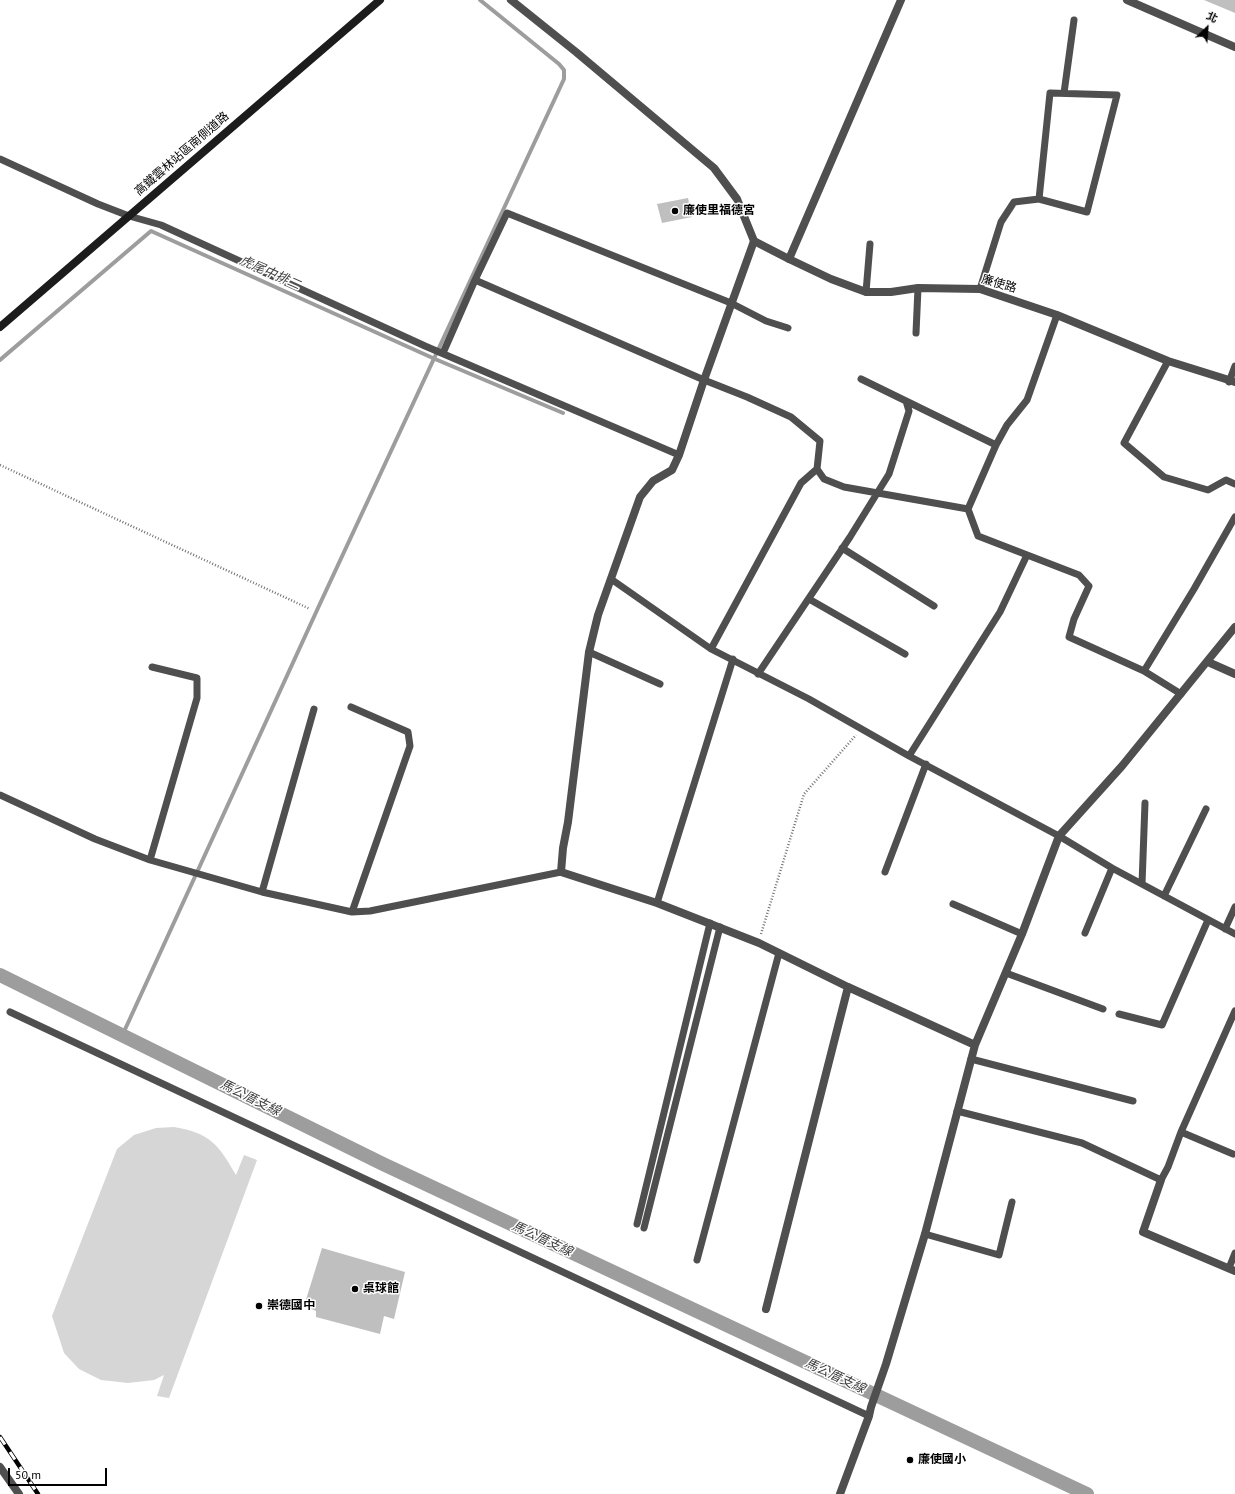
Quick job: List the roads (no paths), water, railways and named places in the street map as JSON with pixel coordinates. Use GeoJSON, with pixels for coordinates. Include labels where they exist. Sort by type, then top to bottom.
{"type":"FeatureCollection","features":[{"type":"Feature","properties":{"kind":"main road","name":"高鐵雲林站區南側道路"},"geometry":{"type":"LineString","coordinates":[[0,327],[380,0]]}},
{"type":"Feature","properties":{"kind":"street"},"geometry":{"type":"LineString","coordinates":[[511,0],[582,57],[714,168],[737,199],[754,240],[679,455],[672,470],[653,481],[640,497],[598,615],[589,652],[561,872],[658,903],[759,942],[848,987],[975,1045]]}},
{"type":"Feature","properties":{"kind":"street"},"geometry":{"type":"LineString","coordinates":[[789,259],[901,0]]}},
{"type":"Feature","properties":{"kind":"street"},"geometry":{"type":"LineString","coordinates":[[1127,0],[1235,47]]}},
{"type":"Feature","properties":{"kind":"street","name":"廉使路"},"geometry":{"type":"LineString","coordinates":[[754,240],[789,259],[866,292],[891,292],[918,288],[980,289],[1057,315],[1168,361],[1232,382]]}},
{"type":"Feature","properties":{"kind":"street"},"geometry":{"type":"LineString","coordinates":[[840,1494],[869,1416],[925,1234],[975,1045],[1022,934],[1060,836],[1122,766],[1235,627]]}},
{"type":"Feature","properties":{"kind":"street"},"geometry":{"type":"LineString","coordinates":[[1208,662],[1235,674]]}},
{"type":"Feature","properties":{"kind":"street"},"geometry":{"type":"LineString","coordinates":[[766,1309],[848,987]]}},
{"type":"Feature","properties":{"kind":"street"},"geometry":{"type":"LineString","coordinates":[[1161,1180],[1143,1232],[1232,1270]]}},
{"type":"Feature","properties":{"kind":"street"},"geometry":{"type":"LineString","coordinates":[[0,1467],[19,1494]]}},
{"type":"Feature","properties":{"kind":"lane"},"geometry":{"type":"LineString","coordinates":[[1064,93],[1074,20]]}},
{"type":"Feature","properties":{"kind":"lane"},"geometry":{"type":"LineString","coordinates":[[980,289],[1001,222],[1014,202],[1039,199],[1087,212],[1117,94],[1050,93],[1039,199]]}},
{"type":"Feature","properties":{"kind":"lane"},"geometry":{"type":"LineString","coordinates":[[0,159],[98,204],[129,216],[161,225],[442,354],[679,455]]}},
{"type":"Feature","properties":{"kind":"lane"},"geometry":{"type":"LineString","coordinates":[[442,354],[507,213],[731,304],[766,322],[788,328]]}},
{"type":"Feature","properties":{"kind":"lane"},"geometry":{"type":"LineString","coordinates":[[866,292],[870,244]]}},
{"type":"Feature","properties":{"kind":"lane"},"geometry":{"type":"LineString","coordinates":[[475,280],[791,417],[820,441],[816,469],[801,483],[711,649]]}},
{"type":"Feature","properties":{"kind":"lane"},"geometry":{"type":"LineString","coordinates":[[916,333],[918,288]]}},
{"type":"Feature","properties":{"kind":"lane"},"geometry":{"type":"LineString","coordinates":[[1057,315],[1027,400],[1007,425],[996,445],[968,510],[978,536],[1079,576],[1089,586],[1074,619],[1069,637],[1144,671],[1181,694]]}},
{"type":"Feature","properties":{"kind":"lane"},"geometry":{"type":"LineString","coordinates":[[1168,361],[1124,444],[1164,477],[1208,490],[1226,480],[1235,484]]}},
{"type":"Feature","properties":{"kind":"lane"},"geometry":{"type":"LineString","coordinates":[[1232,382],[1235,366]]}},
{"type":"Feature","properties":{"kind":"lane"},"geometry":{"type":"LineString","coordinates":[[861,379],[996,445]]}},
{"type":"Feature","properties":{"kind":"lane"},"geometry":{"type":"LineString","coordinates":[[758,674],[878,494],[889,474],[909,411],[906,401]]}},
{"type":"Feature","properties":{"kind":"lane"},"geometry":{"type":"LineString","coordinates":[[816,469],[824,478],[844,486],[878,494],[968,510]]}},
{"type":"Feature","properties":{"kind":"lane"},"geometry":{"type":"LineString","coordinates":[[1144,671],[1194,589],[1235,517]]}},
{"type":"Feature","properties":{"kind":"lane"},"geometry":{"type":"LineString","coordinates":[[842,548],[934,606]]}},
{"type":"Feature","properties":{"kind":"lane"},"geometry":{"type":"LineString","coordinates":[[909,756],[1000,612],[1026,555]]}},
{"type":"Feature","properties":{"kind":"lane"},"geometry":{"type":"LineString","coordinates":[[610,579],[711,649],[809,699],[861,730],[1060,836],[1112,868],[1235,934]]}},
{"type":"Feature","properties":{"kind":"lane"},"geometry":{"type":"LineString","coordinates":[[809,599],[905,654]]}},
{"type":"Feature","properties":{"kind":"lane"},"geometry":{"type":"LineString","coordinates":[[589,652],[660,684]]}},
{"type":"Feature","properties":{"kind":"lane"},"geometry":{"type":"LineString","coordinates":[[658,903],[733,659]]}},
{"type":"Feature","properties":{"kind":"lane"},"geometry":{"type":"LineString","coordinates":[[150,860],[197,698],[197,678],[152,667]]}},
{"type":"Feature","properties":{"kind":"lane"},"geometry":{"type":"LineString","coordinates":[[351,707],[408,732],[410,746],[352,912]]}},
{"type":"Feature","properties":{"kind":"lane"},"geometry":{"type":"LineString","coordinates":[[262,892],[314,709]]}},
{"type":"Feature","properties":{"kind":"lane"},"geometry":{"type":"LineString","coordinates":[[885,872],[926,764]]}},
{"type":"Feature","properties":{"kind":"lane"},"geometry":{"type":"LineString","coordinates":[[0,795],[95,839],[150,860],[262,892],[352,912],[370,911],[561,872]]}},
{"type":"Feature","properties":{"kind":"lane"},"geometry":{"type":"LineString","coordinates":[[1142,884],[1145,803]]}},
{"type":"Feature","properties":{"kind":"lane"},"geometry":{"type":"LineString","coordinates":[[1164,896],[1206,809]]}},
{"type":"Feature","properties":{"kind":"lane"},"geometry":{"type":"LineString","coordinates":[[1085,933],[1112,868]]}},
{"type":"Feature","properties":{"kind":"lane"},"geometry":{"type":"LineString","coordinates":[[952,904],[1022,934]]}},
{"type":"Feature","properties":{"kind":"lane"},"geometry":{"type":"LineString","coordinates":[[1225,929],[1235,907]]}},
{"type":"Feature","properties":{"kind":"lane"},"geometry":{"type":"LineString","coordinates":[[1119,1014],[1162,1025],[1208,920]]}},
{"type":"Feature","properties":{"kind":"lane"},"geometry":{"type":"LineString","coordinates":[[710,923],[640,1226],[720,927]]}},
{"type":"Feature","properties":{"kind":"lane"},"geometry":{"type":"LineString","coordinates":[[697,1260],[779,953]]}},
{"type":"Feature","properties":{"kind":"lane"},"geometry":{"type":"LineString","coordinates":[[1006,973],[1103,1009]]}},
{"type":"Feature","properties":{"kind":"lane"},"geometry":{"type":"LineString","coordinates":[[957,1112],[1082,1143],[1161,1180],[1168,1167],[1181,1132],[1235,1010]]}},
{"type":"Feature","properties":{"kind":"lane"},"geometry":{"type":"LineString","coordinates":[[10,1012],[869,1416]]}},
{"type":"Feature","properties":{"kind":"lane"},"geometry":{"type":"LineString","coordinates":[[971,1059],[1133,1101]]}},
{"type":"Feature","properties":{"kind":"lane"},"geometry":{"type":"LineString","coordinates":[[1181,1132],[1233,1154]]}},
{"type":"Feature","properties":{"kind":"lane"},"geometry":{"type":"LineString","coordinates":[[925,1234],[999,1255],[1012,1202]]}},
{"type":"Feature","properties":{"kind":"lane"},"geometry":{"type":"LineString","coordinates":[[1232,1270],[1235,1253]]}},
{"type":"Feature","properties":{"kind":"waterway"},"geometry":{"type":"LineString","coordinates":[[122,1036],[318,608],[564,79],[564,70],[559,64],[480,0]]}},
{"type":"Feature","properties":{"kind":"waterway","name":"虎尾中排二"},"geometry":{"type":"LineString","coordinates":[[0,360],[151,231],[435,359],[563,413]]}},
{"type":"Feature","properties":{"kind":"waterway","name":"馬公厝支線"},"geometry":{"type":"LineString","coordinates":[[0,975],[383,1164],[1087,1494]]}},
{"type":"Feature","properties":{"kind":"railway"},"geometry":{"type":"LineString","coordinates":[[0,1437],[38,1494]]}},
{"type":"Feature","properties":{"kind":"place","name":"廉使里福德宮"},"geometry":{"type":"Point","coordinates":[675,211]}},
{"type":"Feature","properties":{"kind":"place","name":"桌球館"},"geometry":{"type":"Point","coordinates":[355,1289]}},
{"type":"Feature","properties":{"kind":"place","name":"崇德國中"},"geometry":{"type":"Point","coordinates":[259,1306]}},
{"type":"Feature","properties":{"kind":"place","name":"廉使國小"},"geometry":{"type":"Point","coordinates":[910,1460]}}]}
